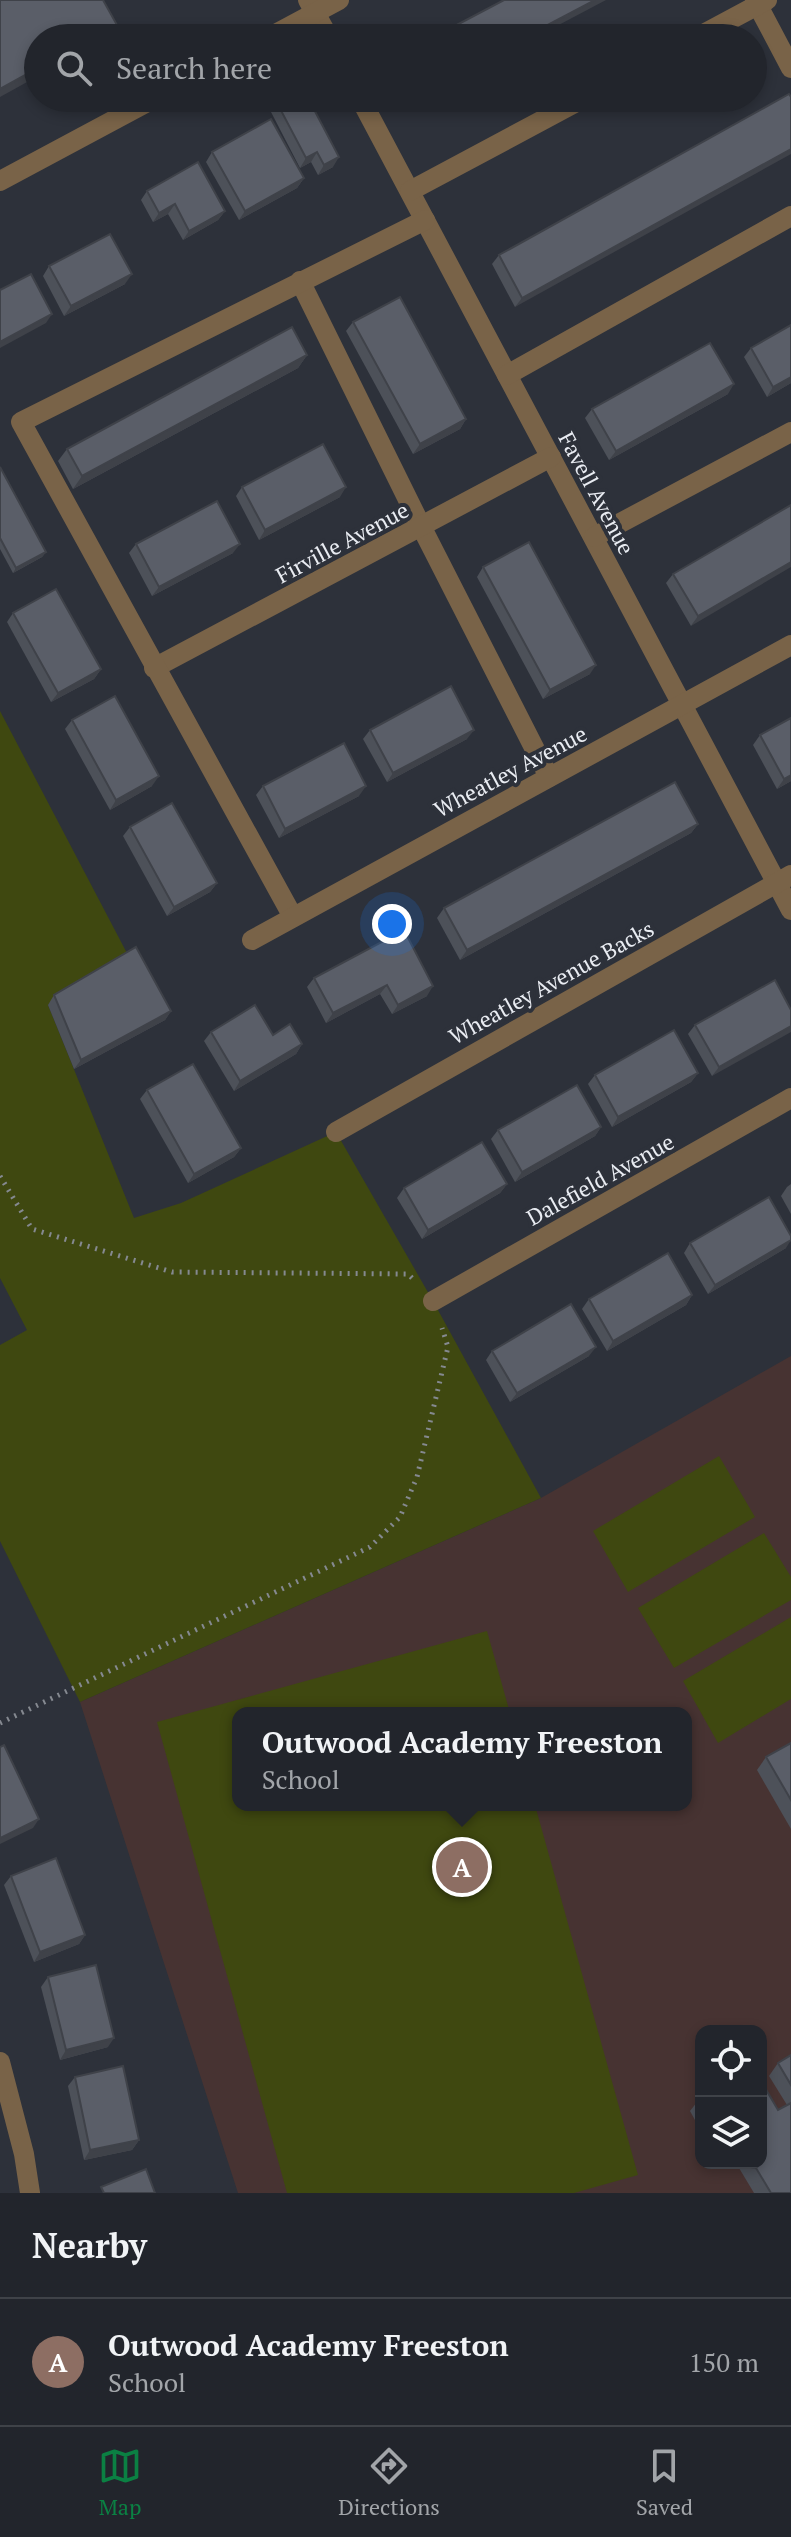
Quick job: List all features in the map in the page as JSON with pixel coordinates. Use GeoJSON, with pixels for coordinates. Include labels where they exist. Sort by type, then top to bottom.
{"type":"FeatureCollection","features":[{"type":"Feature","properties":{"kind":"street"},"geometry":{"type":"LineString","coordinates":[[287,24],[312,6],[339,0]]}},
{"type":"Feature","properties":{"kind":"street"},"geometry":{"type":"LineString","coordinates":[[721,24],[760,2],[791,68]]}},
{"type":"Feature","properties":{"kind":"street"},"geometry":{"type":"LineString","coordinates":[[312,6],[322,24]]}},
{"type":"Feature","properties":{"kind":"street"},"geometry":{"type":"LineString","coordinates":[[0,181],[129,112]]}},
{"type":"Feature","properties":{"kind":"street","name":"Favell Avenue"},"geometry":{"type":"LineString","coordinates":[[368,112],[683,707],[784,879],[791,910]]}},
{"type":"Feature","properties":{"kind":"street"},"geometry":{"type":"LineString","coordinates":[[410,191],[558,112]]}},
{"type":"Feature","properties":{"kind":"street"},"geometry":{"type":"LineString","coordinates":[[507,375],[791,216]]}},
{"type":"Feature","properties":{"kind":"street"},"geometry":{"type":"LineString","coordinates":[[293,917],[21,422],[425,220]]}},
{"type":"Feature","properties":{"kind":"street"},"geometry":{"type":"LineString","coordinates":[[300,281],[549,777]]}},
{"type":"Feature","properties":{"kind":"street"},"geometry":{"type":"LineString","coordinates":[[594,537],[791,432]]}},
{"type":"Feature","properties":{"kind":"street","name":"Firville Avenue"},"geometry":{"type":"LineString","coordinates":[[154,668],[551,457]]}},
{"type":"Feature","properties":{"kind":"street","name":"Wheatley Avenue"},"geometry":{"type":"LineString","coordinates":[[252,940],[683,707],[791,645]]}},
{"type":"Feature","properties":{"kind":"street","name":"Wheatley Avenue Backs"},"geometry":{"type":"LineString","coordinates":[[336,1132],[784,879]]}},
{"type":"Feature","properties":{"kind":"street","name":"Dalefield Avenue"},"geometry":{"type":"LineString","coordinates":[[433,1301],[791,1098]]}},
{"type":"Feature","properties":{"kind":"street"},"geometry":{"type":"LineString","coordinates":[[0,2062],[24,2154],[30,2193]]}},
{"type":"Feature","properties":{"kind":"path"},"geometry":{"type":"LineString","coordinates":[[0,1176],[32,1229],[172,1272],[408,1274],[433,1301],[448,1347],[417,1477],[400,1517],[370,1547],[0,1723]]}},
{"type":"Feature","properties":{"kind":"shaded area"},"geometry":{"type":"Polygon","coordinates":[[[791,1356],[791,2193],[238,2193],[80,1702],[541,1498],[791,1356]]]}},
{"type":"Feature","properties":{"kind":"green space"},"geometry":{"type":"Polygon","coordinates":[[[0,711],[129,957],[48,1005],[134,1218],[181,1203],[336,1132],[541,1498],[80,1702],[0,1541],[0,1345],[27,1330],[0,1278],[0,711]]]}},
{"type":"Feature","properties":{"kind":"green space"},"geometry":{"type":"Polygon","coordinates":[[[719,1456],[755,1517],[628,1592],[593,1531],[719,1456]]]}},
{"type":"Feature","properties":{"kind":"green space"},"geometry":{"type":"Polygon","coordinates":[[[764,1533],[791,1577],[791,1600],[674,1668],[638,1608],[764,1533]]]}},
{"type":"Feature","properties":{"kind":"green space"},"geometry":{"type":"Polygon","coordinates":[[[791,1617],[791,1699],[718,1743],[683,1681],[791,1617]]]}},
{"type":"Feature","properties":{"kind":"green space"},"geometry":{"type":"Polygon","coordinates":[[[487,1631],[508,1707],[232,1707],[232,1811],[537,1811],[638,2175],[574,2193],[287,2193],[157,1722],[487,1631]]]}},
{"type":"Feature","properties":{"kind":"building"},"geometry":{"type":"Polygon","coordinates":[[[0,0],[103,0],[116,24],[24,24],[24,76],[0,89],[0,0]]]}},
{"type":"Feature","properties":{"kind":"building"},"geometry":{"type":"Polygon","coordinates":[[[504,0],[595,0],[550,24],[459,24],[504,0]]]}},
{"type":"Feature","properties":{"kind":"building"},"geometry":{"type":"Polygon","coordinates":[[[789,94],[791,97],[791,149],[522,298],[499,255],[757,112],[767,112],[767,106],[789,94]]]}},
{"type":"Feature","properties":{"kind":"building"},"geometry":{"type":"Polygon","coordinates":[[[282,112],[315,112],[339,157],[324,165],[317,152],[306,158],[282,112]]]}},
{"type":"Feature","properties":{"kind":"building"},"geometry":{"type":"Polygon","coordinates":[[[271,119],[304,178],[245,211],[212,152],[271,119]]]}},
{"type":"Feature","properties":{"kind":"building"},"geometry":{"type":"Polygon","coordinates":[[[198,162],[225,211],[189,231],[175,204],[159,213],[147,191],[198,162]]]}},
{"type":"Feature","properties":{"kind":"building"},"geometry":{"type":"Polygon","coordinates":[[[110,234],[132,274],[71,306],[49,266],[110,234]]]}},
{"type":"Feature","properties":{"kind":"building"},"geometry":{"type":"Polygon","coordinates":[[[31,274],[52,314],[0,342],[0,290],[31,274]]]}},
{"type":"Feature","properties":{"kind":"building"},"geometry":{"type":"Polygon","coordinates":[[[400,297],[466,419],[420,444],[353,322],[400,297]]]}},
{"type":"Feature","properties":{"kind":"building"},"geometry":{"type":"Polygon","coordinates":[[[791,325],[791,377],[773,387],[751,348],[791,325]]]}},
{"type":"Feature","properties":{"kind":"building"},"geometry":{"type":"Polygon","coordinates":[[[292,327],[307,355],[82,476],[67,449],[292,327]]]}},
{"type":"Feature","properties":{"kind":"building"},"geometry":{"type":"Polygon","coordinates":[[[710,343],[734,384],[616,451],[592,409],[710,343]]]}},
{"type":"Feature","properties":{"kind":"building"},"geometry":{"type":"Polygon","coordinates":[[[323,444],[346,487],[265,530],[242,487],[323,444]]]}},
{"type":"Feature","properties":{"kind":"building"},"geometry":{"type":"Polygon","coordinates":[[[0,467],[46,552],[16,568],[0,538],[0,467]]]}},
{"type":"Feature","properties":{"kind":"building"},"geometry":{"type":"Polygon","coordinates":[[[217,501],[240,544],[159,587],[136,544],[217,501]]]}},
{"type":"Feature","properties":{"kind":"building"},"geometry":{"type":"Polygon","coordinates":[[[791,505],[791,562],[698,616],[673,574],[791,505]]]}},
{"type":"Feature","properties":{"kind":"building"},"geometry":{"type":"Polygon","coordinates":[[[529,542],[596,665],[550,690],[483,567],[529,542]]]}},
{"type":"Feature","properties":{"kind":"building"},"geometry":{"type":"Polygon","coordinates":[[[56,589],[101,669],[58,693],[13,613],[56,589]]]}},
{"type":"Feature","properties":{"kind":"building"},"geometry":{"type":"Polygon","coordinates":[[[451,686],[474,730],[393,773],[370,730],[451,686]]]}},
{"type":"Feature","properties":{"kind":"building"},"geometry":{"type":"Polygon","coordinates":[[[115,696],[159,776],[116,800],[72,720],[115,696]]]}},
{"type":"Feature","properties":{"kind":"building"},"geometry":{"type":"Polygon","coordinates":[[[791,718],[791,775],[784,779],[760,735],[791,718]]]}},
{"type":"Feature","properties":{"kind":"building"},"geometry":{"type":"Polygon","coordinates":[[[344,743],[366,786],[285,829],[263,786],[344,743]]]}},
{"type":"Feature","properties":{"kind":"building"},"geometry":{"type":"Polygon","coordinates":[[[675,782],[698,824],[467,950],[444,908],[675,782]]]}},
{"type":"Feature","properties":{"kind":"building"},"geometry":{"type":"Polygon","coordinates":[[[172,803],[217,883],[174,907],[130,827],[172,803]]]}},
{"type":"Feature","properties":{"kind":"building"},"geometry":{"type":"Polygon","coordinates":[[[404,930],[433,986],[398,1005],[387,985],[333,1013],[314,978],[404,930]]]}},
{"type":"Feature","properties":{"kind":"building"},"geometry":{"type":"Polygon","coordinates":[[[136,947],[171,1011],[81,1060],[54,995],[136,947]]]}},
{"type":"Feature","properties":{"kind":"building"},"geometry":{"type":"Polygon","coordinates":[[[775,980],[791,1010],[791,1026],[719,1067],[695,1025],[775,980]]]}},
{"type":"Feature","properties":{"kind":"building"},"geometry":{"type":"Polygon","coordinates":[[[255,1005],[273,1035],[290,1024],[302,1044],[240,1081],[211,1032],[255,1005]]]}},
{"type":"Feature","properties":{"kind":"building"},"geometry":{"type":"Polygon","coordinates":[[[674,1030],[698,1073],[618,1117],[595,1075],[674,1030]]]}},
{"type":"Feature","properties":{"kind":"building"},"geometry":{"type":"Polygon","coordinates":[[[193,1064],[241,1148],[194,1174],[147,1090],[193,1064]]]}},
{"type":"Feature","properties":{"kind":"building"},"geometry":{"type":"Polygon","coordinates":[[[577,1085],[601,1127],[522,1172],[498,1130],[577,1085]]]}},
{"type":"Feature","properties":{"kind":"building"},"geometry":{"type":"Polygon","coordinates":[[[482,1142],[507,1184],[428,1230],[404,1188],[482,1142]]]}},
{"type":"Feature","properties":{"kind":"building"},"geometry":{"type":"Polygon","coordinates":[[[769,1197],[791,1240],[715,1285],[690,1243],[769,1197]]]}},
{"type":"Feature","properties":{"kind":"building"},"geometry":{"type":"Polygon","coordinates":[[[668,1253],[692,1295],[613,1341],[589,1299],[668,1253]]]}},
{"type":"Feature","properties":{"kind":"building"},"geometry":{"type":"Polygon","coordinates":[[[571,1304],[596,1347],[517,1393],[492,1351],[571,1304]]]}},
{"type":"Feature","properties":{"kind":"building"},"geometry":{"type":"Polygon","coordinates":[[[791,1743],[791,1800],[766,1757],[791,1743]]]}},
{"type":"Feature","properties":{"kind":"building"},"geometry":{"type":"Polygon","coordinates":[[[4,1745],[39,1819],[0,1838],[0,1747],[4,1745]]]}},
{"type":"Feature","properties":{"kind":"building"},"geometry":{"type":"Polygon","coordinates":[[[56,1858],[85,1935],[40,1952],[11,1876],[56,1858]]]}},
{"type":"Feature","properties":{"kind":"building"},"geometry":{"type":"Polygon","coordinates":[[[96,1965],[114,2038],[66,2050],[48,1977],[96,1965]]]}},
{"type":"Feature","properties":{"kind":"building"},"geometry":{"type":"Polygon","coordinates":[[[791,2055],[791,2085],[778,2063],[791,2055]]]}},
{"type":"Feature","properties":{"kind":"building"},"geometry":{"type":"Polygon","coordinates":[[[123,2066],[139,2140],[90,2150],[75,2077],[123,2066]]]}},
{"type":"Feature","properties":{"kind":"building"},"geometry":{"type":"Polygon","coordinates":[[[767,2091],[778,2110],[791,2103],[791,2193],[771,2193],[757,2169],[767,2169],[767,2091]]]}},
{"type":"Feature","properties":{"kind":"building"},"geometry":{"type":"Polygon","coordinates":[[[146,2169],[155,2193],[104,2193],[101,2187],[146,2169]]]}},
{"type":"Feature","properties":{"kind":"place","name":"Outwood Academy Freeston"},"geometry":{"type":"Point","coordinates":[462,1867]}}]}
